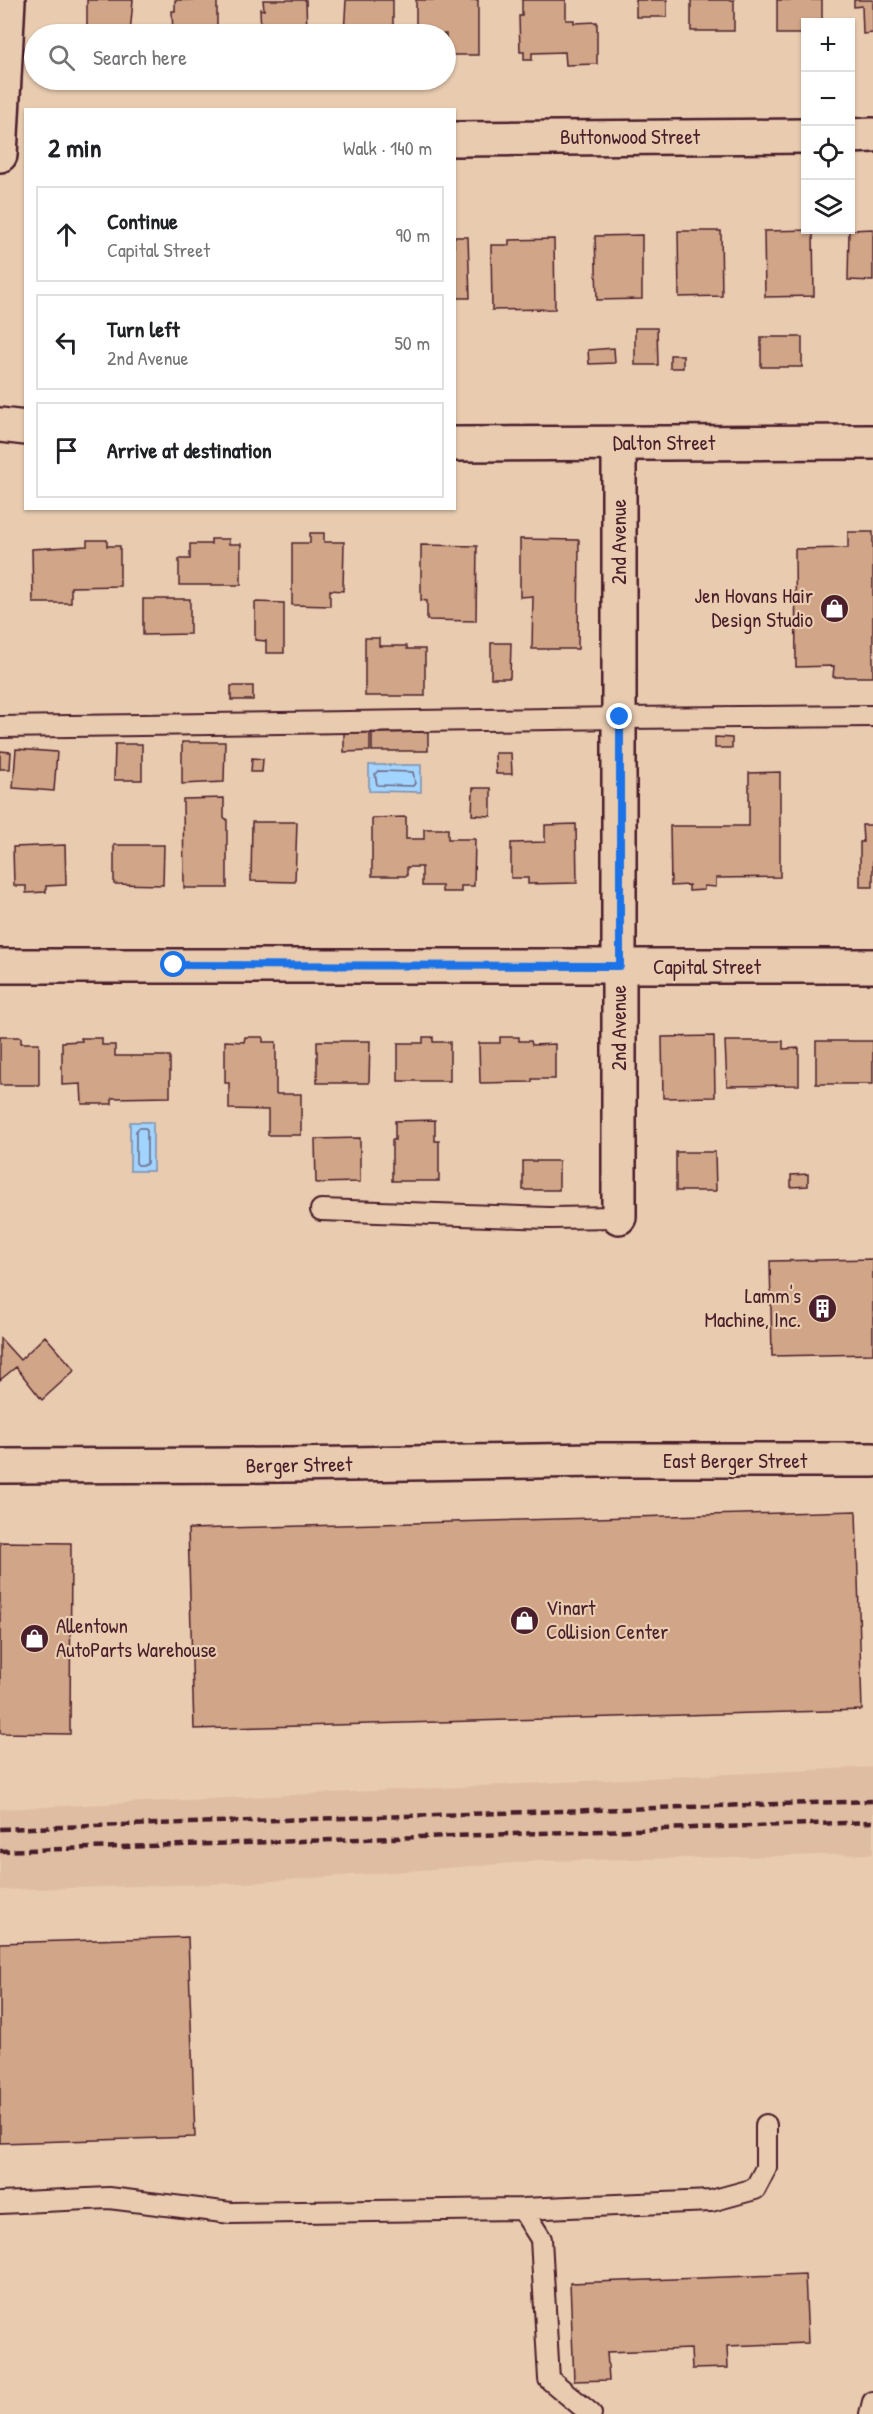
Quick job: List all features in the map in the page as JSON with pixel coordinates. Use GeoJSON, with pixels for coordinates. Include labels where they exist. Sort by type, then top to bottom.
{"type":"FeatureCollection","features":[{"type":"Feature","properties":{"kind":"street"},"geometry":{"type":"LineString","coordinates":[[0,155],[8,0]]}},
{"type":"Feature","properties":{"kind":"street"},"geometry":{"type":"LineString","coordinates":[[855,136],[873,135]]}},
{"type":"Feature","properties":{"kind":"street","name":"Buttonwood Street"},"geometry":{"type":"LineString","coordinates":[[456,139],[801,136]]}},
{"type":"Feature","properties":{"kind":"street"},"geometry":{"type":"LineString","coordinates":[[1,143],[24,142]]}},
{"type":"Feature","properties":{"kind":"street"},"geometry":{"type":"LineString","coordinates":[[0,425],[24,428]]}},
{"type":"Feature","properties":{"kind":"street","name":"Dalton Street"},"geometry":{"type":"LineString","coordinates":[[456,444],[873,442]]}},
{"type":"Feature","properties":{"kind":"street","name":"2nd Avenue"},"geometry":{"type":"LineString","coordinates":[[619,444],[619,1217]]}},
{"type":"Feature","properties":{"kind":"street","name":"Capital Street"},"geometry":{"type":"LineString","coordinates":[[0,966],[873,966]]}},
{"type":"Feature","properties":{"kind":"street","name":"East Berger Street"},"geometry":{"type":"LineString","coordinates":[[597,1460],[873,1460]]}},
{"type":"Feature","properties":{"kind":"street","name":"Berger Street"},"geometry":{"type":"LineString","coordinates":[[0,1466],[288,1465],[597,1460]]}},
{"type":"Feature","properties":{"kind":"lane"},"geometry":{"type":"LineString","coordinates":[[0,727],[620,717],[873,716]]}},
{"type":"Feature","properties":{"kind":"lane"},"geometry":{"type":"LineString","coordinates":[[321,1210],[549,1218],[619,1217]]}},
{"type":"Feature","properties":{"kind":"lane"},"geometry":{"type":"LineString","coordinates":[[0,2203],[109,2198],[231,2213],[522,2209],[711,2201],[755,2189],[766,2168],[766,2125]]}},
{"type":"Feature","properties":{"kind":"lane"},"geometry":{"type":"LineString","coordinates":[[522,2209],[541,2239],[549,2379],[591,2414]]}},
{"type":"Feature","properties":{"kind":"shaded area"},"geometry":{"type":"Polygon","coordinates":[[[873,1767],[873,1854],[541,1861],[246,1883],[0,1890],[0,1809],[873,1767]]]}},
{"type":"Feature","properties":{"kind":"water"},"geometry":{"type":"Polygon","coordinates":[[[369,765],[421,765],[421,792],[369,791],[369,765]]]}},
{"type":"Feature","properties":{"kind":"water"},"geometry":{"type":"Polygon","coordinates":[[[130,1122],[153,1122],[153,1171],[130,1171],[130,1122]]]}},
{"type":"Feature","properties":{"kind":"building"},"geometry":{"type":"Polygon","coordinates":[[[87,0],[133,0],[131,24],[87,24],[87,0]]]}},
{"type":"Feature","properties":{"kind":"building"},"geometry":{"type":"Polygon","coordinates":[[[175,0],[217,0],[217,24],[173,24],[172,11],[175,11],[175,0]]]}},
{"type":"Feature","properties":{"kind":"building"},"geometry":{"type":"Polygon","coordinates":[[[263,0],[306,0],[307,24],[261,24],[260,9],[264,10],[263,0]]]}},
{"type":"Feature","properties":{"kind":"building"},"geometry":{"type":"Polygon","coordinates":[[[346,0],[393,0],[393,24],[345,24],[346,0]]]}},
{"type":"Feature","properties":{"kind":"building"},"geometry":{"type":"Polygon","coordinates":[[[416,0],[478,0],[478,55],[456,55],[456,24],[416,24],[416,0]]]}},
{"type":"Feature","properties":{"kind":"building"},"geometry":{"type":"Polygon","coordinates":[[[522,0],[566,0],[566,20],[574,20],[574,23],[597,22],[597,64],[566,65],[565,52],[532,53],[532,60],[524,60],[524,52],[520,52],[519,16],[522,16],[522,0]]]}},
{"type":"Feature","properties":{"kind":"building"},"geometry":{"type":"Polygon","coordinates":[[[636,0],[667,0],[667,17],[636,17],[636,0]]]}},
{"type":"Feature","properties":{"kind":"building"},"geometry":{"type":"Polygon","coordinates":[[[691,0],[734,0],[734,31],[691,31],[691,0]]]}},
{"type":"Feature","properties":{"kind":"building"},"geometry":{"type":"Polygon","coordinates":[[[777,0],[822,0],[822,18],[801,18],[801,34],[777,34],[777,0]]]}},
{"type":"Feature","properties":{"kind":"building"},"geometry":{"type":"Polygon","coordinates":[[[854,0],[873,0],[873,33],[863,34],[862,6],[854,7],[854,0]]]}},
{"type":"Feature","properties":{"kind":"building"},"geometry":{"type":"Polygon","coordinates":[[[873,229],[873,281],[848,280],[849,234],[855,234],[855,230],[873,229]]]}},
{"type":"Feature","properties":{"kind":"building"},"geometry":{"type":"Polygon","coordinates":[[[801,230],[801,234],[813,234],[814,296],[765,297],[764,231],[801,230]]]}},
{"type":"Feature","properties":{"kind":"building"},"geometry":{"type":"Polygon","coordinates":[[[678,231],[721,231],[722,296],[679,297],[678,231]]]}},
{"type":"Feature","properties":{"kind":"building"},"geometry":{"type":"Polygon","coordinates":[[[642,235],[642,299],[597,300],[595,236],[642,235]]]}},
{"type":"Feature","properties":{"kind":"building"},"geometry":{"type":"Polygon","coordinates":[[[456,237],[468,237],[470,298],[456,298],[456,237]]]}},
{"type":"Feature","properties":{"kind":"building"},"geometry":{"type":"Polygon","coordinates":[[[554,239],[555,309],[492,310],[491,245],[509,245],[509,240],[554,239]]]}},
{"type":"Feature","properties":{"kind":"building"},"geometry":{"type":"Polygon","coordinates":[[[635,328],[657,328],[658,365],[635,365],[635,328]]]}},
{"type":"Feature","properties":{"kind":"building"},"geometry":{"type":"Polygon","coordinates":[[[761,337],[802,337],[802,367],[761,367],[761,337]]]}},
{"type":"Feature","properties":{"kind":"building"},"geometry":{"type":"Polygon","coordinates":[[[614,348],[615,363],[589,364],[588,350],[614,348]]]}},
{"type":"Feature","properties":{"kind":"building"},"geometry":{"type":"Polygon","coordinates":[[[670,355],[683,355],[683,368],[670,368],[670,355]]]}},
{"type":"Feature","properties":{"kind":"building","name":"Jen Hovans Hair Design Studio"},"geometry":{"type":"Polygon","coordinates":[[[848,532],[873,532],[873,677],[833,677],[834,666],[796,667],[795,549],[848,548],[848,532]]]}},
{"type":"Feature","properties":{"kind":"building"},"geometry":{"type":"Polygon","coordinates":[[[310,533],[324,533],[324,542],[344,542],[343,591],[330,590],[330,606],[292,605],[292,543],[310,543],[310,533]]]}},
{"type":"Feature","properties":{"kind":"building"},"geometry":{"type":"Polygon","coordinates":[[[211,539],[229,539],[229,544],[241,544],[241,585],[179,585],[179,559],[190,559],[190,544],[211,544],[211,539]]]}},
{"type":"Feature","properties":{"kind":"building"},"geometry":{"type":"Polygon","coordinates":[[[520,539],[579,540],[578,649],[532,649],[533,596],[520,597],[520,539]]]}},
{"type":"Feature","properties":{"kind":"building"},"geometry":{"type":"Polygon","coordinates":[[[87,540],[107,540],[107,546],[120,546],[120,586],[71,587],[71,603],[33,603],[32,549],[87,546],[87,540]]]}},
{"type":"Feature","properties":{"kind":"building"},"geometry":{"type":"Polygon","coordinates":[[[421,545],[477,546],[476,621],[427,620],[427,601],[421,600],[421,545]]]}},
{"type":"Feature","properties":{"kind":"building"},"geometry":{"type":"Polygon","coordinates":[[[143,599],[190,599],[190,634],[143,635],[143,599]]]}},
{"type":"Feature","properties":{"kind":"building"},"geometry":{"type":"Polygon","coordinates":[[[255,602],[284,603],[284,653],[266,653],[266,641],[255,640],[255,602]]]}},
{"type":"Feature","properties":{"kind":"building"},"geometry":{"type":"Polygon","coordinates":[[[365,638],[379,638],[379,646],[407,646],[407,649],[425,649],[425,696],[365,696],[365,638]]]}},
{"type":"Feature","properties":{"kind":"building"},"geometry":{"type":"Polygon","coordinates":[[[491,643],[511,643],[510,678],[491,678],[491,643]]]}},
{"type":"Feature","properties":{"kind":"building"},"geometry":{"type":"Polygon","coordinates":[[[231,686],[253,686],[253,700],[231,700],[231,686]]]}},
{"type":"Feature","properties":{"kind":"building"},"geometry":{"type":"Polygon","coordinates":[[[370,732],[370,751],[344,752],[344,733],[370,732]]]}},
{"type":"Feature","properties":{"kind":"building"},"geometry":{"type":"Polygon","coordinates":[[[428,732],[428,751],[372,751],[372,733],[428,732]]]}},
{"type":"Feature","properties":{"kind":"building"},"geometry":{"type":"Polygon","coordinates":[[[715,737],[732,738],[732,748],[715,748],[715,737]]]}},
{"type":"Feature","properties":{"kind":"building"},"geometry":{"type":"Polygon","coordinates":[[[182,742],[225,742],[224,782],[182,784],[182,742]]]}},
{"type":"Feature","properties":{"kind":"building"},"geometry":{"type":"Polygon","coordinates":[[[115,744],[142,744],[142,780],[114,780],[115,744]]]}},
{"type":"Feature","properties":{"kind":"building"},"geometry":{"type":"Polygon","coordinates":[[[16,749],[57,752],[54,791],[13,788],[16,749]]]}},
{"type":"Feature","properties":{"kind":"building"},"geometry":{"type":"Polygon","coordinates":[[[0,751],[11,752],[10,769],[0,769],[0,751]]]}},
{"type":"Feature","properties":{"kind":"building"},"geometry":{"type":"Polygon","coordinates":[[[495,753],[511,753],[512,774],[496,774],[495,753]]]}},
{"type":"Feature","properties":{"kind":"building"},"geometry":{"type":"Polygon","coordinates":[[[252,758],[263,759],[262,772],[251,772],[252,758]]]}},
{"type":"Feature","properties":{"kind":"building"},"geometry":{"type":"Polygon","coordinates":[[[780,772],[780,877],[716,878],[716,887],[704,886],[704,890],[689,891],[689,885],[671,886],[670,826],[749,826],[749,773],[780,772]]]}},
{"type":"Feature","properties":{"kind":"building"},"geometry":{"type":"Polygon","coordinates":[[[473,788],[491,788],[491,816],[472,815],[473,788]]]}},
{"type":"Feature","properties":{"kind":"building"},"geometry":{"type":"Polygon","coordinates":[[[224,798],[224,818],[227,819],[227,888],[184,888],[183,799],[224,798]]]}},
{"type":"Feature","properties":{"kind":"building"},"geometry":{"type":"Polygon","coordinates":[[[406,817],[406,839],[424,839],[424,829],[448,829],[448,839],[475,839],[474,886],[461,886],[461,892],[442,892],[442,886],[422,886],[422,867],[407,867],[407,876],[372,876],[372,818],[406,817]]]}},
{"type":"Feature","properties":{"kind":"building"},"geometry":{"type":"Polygon","coordinates":[[[252,822],[297,822],[295,882],[251,881],[252,822]]]}},
{"type":"Feature","properties":{"kind":"building"},"geometry":{"type":"Polygon","coordinates":[[[576,824],[577,883],[528,884],[528,878],[511,878],[511,843],[545,842],[545,825],[576,824]]]}},
{"type":"Feature","properties":{"kind":"building"},"geometry":{"type":"Polygon","coordinates":[[[862,825],[873,825],[873,887],[860,887],[862,825]]]}},
{"type":"Feature","properties":{"kind":"building"},"geometry":{"type":"Polygon","coordinates":[[[65,845],[66,885],[46,886],[46,892],[26,893],[26,886],[14,886],[13,847],[65,845]]]}},
{"type":"Feature","properties":{"kind":"building"},"geometry":{"type":"Polygon","coordinates":[[[114,845],[164,845],[163,885],[114,884],[114,845]]]}},
{"type":"Feature","properties":{"kind":"building"},"geometry":{"type":"Polygon","coordinates":[[[714,1036],[715,1097],[663,1098],[662,1037],[714,1036]]]}},
{"type":"Feature","properties":{"kind":"building"},"geometry":{"type":"Polygon","coordinates":[[[0,1037],[21,1037],[21,1043],[39,1043],[39,1085],[0,1085],[0,1037]]]}},
{"type":"Feature","properties":{"kind":"building"},"geometry":{"type":"Polygon","coordinates":[[[245,1037],[263,1037],[263,1042],[276,1042],[276,1094],[301,1094],[301,1135],[268,1135],[268,1110],[229,1109],[229,1083],[225,1083],[225,1041],[244,1042],[245,1037]]]}},
{"type":"Feature","properties":{"kind":"building"},"geometry":{"type":"Polygon","coordinates":[[[423,1037],[433,1037],[433,1042],[450,1042],[450,1081],[398,1081],[398,1043],[423,1043],[423,1037]]]}},
{"type":"Feature","properties":{"kind":"building"},"geometry":{"type":"Polygon","coordinates":[[[500,1037],[519,1037],[519,1041],[531,1041],[532,1045],[555,1044],[555,1079],[480,1083],[479,1043],[500,1043],[500,1037]]]}},
{"type":"Feature","properties":{"kind":"building"},"geometry":{"type":"Polygon","coordinates":[[[81,1038],[102,1038],[102,1045],[115,1045],[115,1056],[170,1056],[170,1097],[112,1098],[112,1104],[82,1104],[81,1084],[62,1085],[62,1042],[82,1041],[81,1038]]]}},
{"type":"Feature","properties":{"kind":"building"},"geometry":{"type":"Polygon","coordinates":[[[317,1041],[370,1041],[369,1083],[317,1083],[317,1041]]]}},
{"type":"Feature","properties":{"kind":"building"},"geometry":{"type":"Polygon","coordinates":[[[725,1041],[783,1041],[783,1049],[799,1048],[799,1085],[727,1086],[725,1041]]]}},
{"type":"Feature","properties":{"kind":"building"},"geometry":{"type":"Polygon","coordinates":[[[816,1041],[873,1041],[873,1084],[816,1084],[816,1041]]]}},
{"type":"Feature","properties":{"kind":"building"},"geometry":{"type":"Polygon","coordinates":[[[435,1120],[435,1141],[439,1141],[439,1181],[392,1181],[392,1140],[395,1140],[395,1121],[435,1120]]]}},
{"type":"Feature","properties":{"kind":"building"},"geometry":{"type":"Polygon","coordinates":[[[360,1138],[360,1182],[316,1183],[315,1139],[360,1138]]]}},
{"type":"Feature","properties":{"kind":"building"},"geometry":{"type":"Polygon","coordinates":[[[676,1152],[715,1152],[716,1191],[676,1191],[676,1152]]]}},
{"type":"Feature","properties":{"kind":"building"},"geometry":{"type":"Polygon","coordinates":[[[523,1161],[559,1161],[559,1190],[523,1190],[523,1161]]]}},
{"type":"Feature","properties":{"kind":"building"},"geometry":{"type":"Polygon","coordinates":[[[808,1174],[808,1186],[791,1187],[791,1175],[808,1174]]]}},
{"type":"Feature","properties":{"kind":"building","name":"Lamm's Machine, Inc."},"geometry":{"type":"Polygon","coordinates":[[[873,1259],[873,1354],[772,1356],[770,1261],[873,1259]]]}},
{"type":"Feature","properties":{"kind":"building"},"geometry":{"type":"Polygon","coordinates":[[[45,1336],[75,1370],[42,1400],[16,1367],[0,1380],[0,1338],[20,1360],[45,1336]]]}},
{"type":"Feature","properties":{"kind":"building","name":"Vinart Collision Center"},"geometry":{"type":"Polygon","coordinates":[[[856,1511],[862,1710],[194,1729],[188,1529],[856,1511]]]}},
{"type":"Feature","properties":{"kind":"building","name":"Allentown AutoParts Warehouse"},"geometry":{"type":"Polygon","coordinates":[[[0,1542],[71,1543],[70,1734],[0,1733],[0,1542]]]}},
{"type":"Feature","properties":{"kind":"building"},"geometry":{"type":"Polygon","coordinates":[[[188,1937],[195,2137],[0,2143],[0,1943],[188,1937]]]}},
{"type":"Feature","properties":{"kind":"building"},"geometry":{"type":"Polygon","coordinates":[[[805,2274],[808,2343],[727,2346],[728,2368],[692,2369],[691,2349],[607,2352],[609,2380],[574,2381],[570,2283],[805,2274]]]}},
{"type":"Feature","properties":{"kind":"railway"},"geometry":{"type":"LineString","coordinates":[[0,1829],[873,1801]]}},
{"type":"Feature","properties":{"kind":"railway"},"geometry":{"type":"LineString","coordinates":[[0,1851],[873,1822]]}},
{"type":"Feature","properties":{"kind":"place","name":"Jen Hovans Hair Design Studio"},"geometry":{"type":"Point","coordinates":[834,608]}},
{"type":"Feature","properties":{"kind":"place","name":"Lamm's Machine, Inc."},"geometry":{"type":"Point","coordinates":[822,1308]}},
{"type":"Feature","properties":{"kind":"place","name":"Vinart Collision Center"},"geometry":{"type":"Point","coordinates":[525,1620]}},
{"type":"Feature","properties":{"kind":"place","name":"Allentown AutoParts Warehouse"},"geometry":{"type":"Point","coordinates":[35,1638]}},
{"type":"Feature","properties":{"kind":"route"},"geometry":{"type":"LineString","coordinates":[[174,965],[620,966],[620,717]]}}]}
